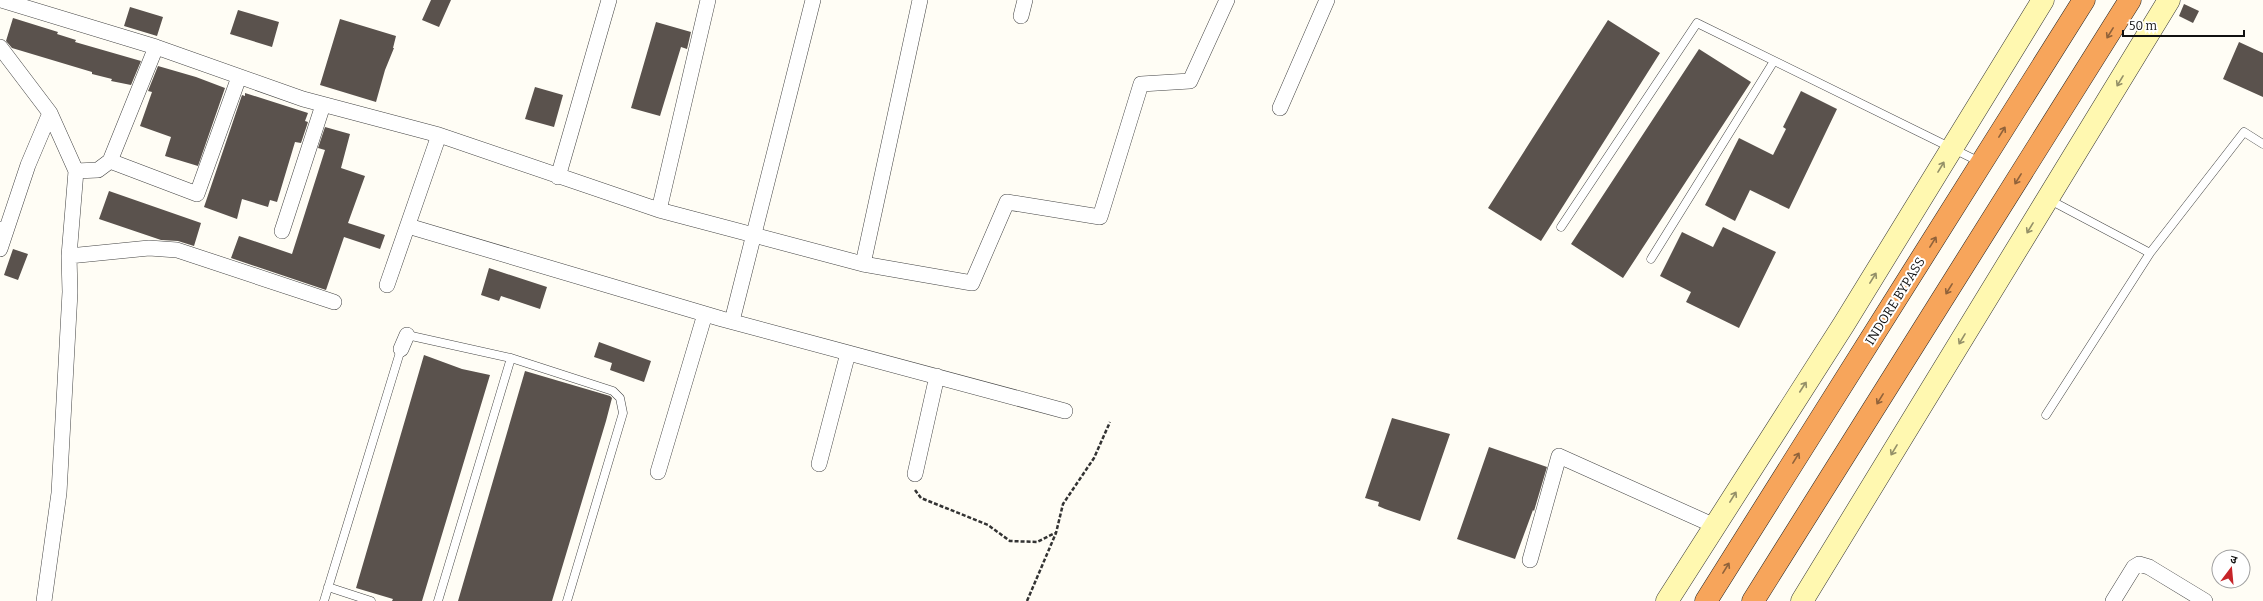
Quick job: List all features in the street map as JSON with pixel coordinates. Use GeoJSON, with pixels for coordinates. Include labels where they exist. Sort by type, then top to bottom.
{"type":"FeatureCollection","features":[{"type":"Feature","properties":{"kind":"highway","name":"INDORE BYPASS"},"geometry":{"type":"LineString","coordinates":[[1706,601],[2084,0]]}},
{"type":"Feature","properties":{"kind":"highway"},"geometry":{"type":"LineString","coordinates":[[1753,601],[2130,0]]}},
{"type":"Feature","properties":{"kind":"street"},"geometry":{"type":"LineString","coordinates":[[1,0],[156,47],[323,105],[439,135],[558,177],[659,210],[863,264],[972,283],[1007,202],[1100,217],[1141,84],[1190,81],[1227,0]]}},
{"type":"Feature","properties":{"kind":"street"},"geometry":{"type":"LineString","coordinates":[[558,177],[607,0]]}},
{"type":"Feature","properties":{"kind":"street"},"geometry":{"type":"LineString","coordinates":[[659,210],[708,0]]}},
{"type":"Feature","properties":{"kind":"street"},"geometry":{"type":"LineString","coordinates":[[732,321],[755,236],[813,0]]}},
{"type":"Feature","properties":{"kind":"street"},"geometry":{"type":"LineString","coordinates":[[863,264],[920,0]]}},
{"type":"Feature","properties":{"kind":"street"},"geometry":{"type":"LineString","coordinates":[[1021,16],[1025,0]]}},
{"type":"Feature","properties":{"kind":"street"},"geometry":{"type":"LineString","coordinates":[[1280,108],[1327,0]]}},
{"type":"Feature","properties":{"kind":"street"},"geometry":{"type":"LineString","coordinates":[[1667,601],[1844,324],[2044,0]]}},
{"type":"Feature","properties":{"kind":"street"},"geometry":{"type":"LineString","coordinates":[[1802,601],[2169,0]]}},
{"type":"Feature","properties":{"kind":"street"},"geometry":{"type":"LineString","coordinates":[[0,47],[50,113],[76,171],[69,256],[70,292],[59,493],[44,601]]}},
{"type":"Feature","properties":{"kind":"street"},"geometry":{"type":"LineString","coordinates":[[76,171],[98,170],[110,161],[156,47]]}},
{"type":"Feature","properties":{"kind":"street"},"geometry":{"type":"LineString","coordinates":[[110,161],[197,194],[239,77]]}},
{"type":"Feature","properties":{"kind":"street"},"geometry":{"type":"LineString","coordinates":[[282,231],[323,105]]}},
{"type":"Feature","properties":{"kind":"street"},"geometry":{"type":"LineString","coordinates":[[0,248],[3,230],[50,113]]}},
{"type":"Feature","properties":{"kind":"street"},"geometry":{"type":"LineString","coordinates":[[387,285],[439,135]]}},
{"type":"Feature","properties":{"kind":"street"},"geometry":{"type":"LineString","coordinates":[[408,226],[705,314],[1065,411]]}},
{"type":"Feature","properties":{"kind":"street"},"geometry":{"type":"LineString","coordinates":[[69,256],[149,248],[177,250],[334,302]]}},
{"type":"Feature","properties":{"kind":"street"},"geometry":{"type":"LineString","coordinates":[[658,472],[705,314]]}},
{"type":"Feature","properties":{"kind":"street"},"geometry":{"type":"LineString","coordinates":[[401,350],[406,335]]}},
{"type":"Feature","properties":{"kind":"street"},"geometry":{"type":"LineString","coordinates":[[819,464],[848,353]]}},
{"type":"Feature","properties":{"kind":"street"},"geometry":{"type":"LineString","coordinates":[[915,474],[937,376]]}},
{"type":"Feature","properties":{"kind":"street"},"geometry":{"type":"LineString","coordinates":[[1530,560],[1559,456],[1715,526]]}},
{"type":"Feature","properties":{"kind":"street"},"geometry":{"type":"LineString","coordinates":[[2113,601],[2134,567],[2139,564],[2149,567],[2205,601]]}},
{"type":"Feature","properties":{"kind":"lane"},"geometry":{"type":"LineString","coordinates":[[1561,227],[1697,23],[1982,163]]}},
{"type":"Feature","properties":{"kind":"lane"},"geometry":{"type":"LineString","coordinates":[[1651,259],[1774,61]]}},
{"type":"Feature","properties":{"kind":"lane"},"geometry":{"type":"LineString","coordinates":[[2046,415],[2150,253],[2244,132],[2263,144]]}},
{"type":"Feature","properties":{"kind":"lane"},"geometry":{"type":"LineString","coordinates":[[2048,199],[2150,253]]}},
{"type":"Feature","properties":{"kind":"lane"},"geometry":{"type":"LineString","coordinates":[[406,335],[511,358],[613,391],[620,398],[623,413],[566,601]]}},
{"type":"Feature","properties":{"kind":"lane"},"geometry":{"type":"LineString","coordinates":[[324,601],[401,350]]}},
{"type":"Feature","properties":{"kind":"lane"},"geometry":{"type":"LineString","coordinates":[[438,601],[511,358]]}},
{"type":"Feature","properties":{"kind":"lane"},"geometry":{"type":"LineString","coordinates":[[328,587],[371,601]]}},
{"type":"Feature","properties":{"kind":"path"},"geometry":{"type":"LineString","coordinates":[[1027,601],[1056,533],[1063,504],[1094,458],[1110,422]]}},
{"type":"Feature","properties":{"kind":"path"},"geometry":{"type":"LineString","coordinates":[[915,474],[914,487],[921,498],[988,525],[1010,541],[1037,542],[1056,533]]}},
{"type":"Feature","properties":{"kind":"building"},"geometry":{"type":"Polygon","coordinates":[[[431,0],[451,0],[439,27],[422,20],[431,0]]]}},
{"type":"Feature","properties":{"kind":"building"},"geometry":{"type":"Polygon","coordinates":[[[2184,4],[2199,11],[2193,23],[2179,16],[2184,4]]]}},
{"type":"Feature","properties":{"kind":"building"},"geometry":{"type":"Polygon","coordinates":[[[130,7],[163,17],[157,36],[124,26],[130,7]]]}},
{"type":"Feature","properties":{"kind":"building"},"geometry":{"type":"Polygon","coordinates":[[[238,10],[279,22],[272,47],[230,34],[238,10]]]}},
{"type":"Feature","properties":{"kind":"building"},"geometry":{"type":"Polygon","coordinates":[[[13,18],[58,32],[57,34],[76,40],[75,42],[141,61],[131,85],[111,81],[112,79],[92,74],[92,72],[12,48],[6,41],[13,18]]]}},
{"type":"Feature","properties":{"kind":"building"},"geometry":{"type":"Polygon","coordinates":[[[340,19],[396,36],[394,48],[385,70],[376,102],[320,85],[340,19]]]}},
{"type":"Feature","properties":{"kind":"building"},"geometry":{"type":"Polygon","coordinates":[[[1608,20],[1660,53],[1541,241],[1488,208],[1608,20]]]}},
{"type":"Feature","properties":{"kind":"building"},"geometry":{"type":"Polygon","coordinates":[[[656,22],[691,32],[687,49],[681,47],[660,116],[631,108],[656,22]]]}},
{"type":"Feature","properties":{"kind":"building"},"geometry":{"type":"Polygon","coordinates":[[[2239,42],[2263,53],[2263,97],[2223,79],[2239,42]]]}},
{"type":"Feature","properties":{"kind":"building"},"geometry":{"type":"Polygon","coordinates":[[[1699,49],[1751,82],[1623,278],[1571,244],[1699,49]]]}},
{"type":"Feature","properties":{"kind":"building"},"geometry":{"type":"Polygon","coordinates":[[[158,66],[196,77],[225,88],[198,166],[165,156],[171,137],[140,126],[152,92],[148,91],[158,66]]]}},
{"type":"Feature","properties":{"kind":"building"},"geometry":{"type":"Polygon","coordinates":[[[535,87],[563,95],[554,127],[525,119],[535,87]]]}},
{"type":"Feature","properties":{"kind":"building"},"geometry":{"type":"Polygon","coordinates":[[[1801,91],[1837,109],[1789,209],[1750,190],[1735,221],[1705,205],[1739,138],[1773,155],[1786,129],[1783,127],[1801,91]]]}},
{"type":"Feature","properties":{"kind":"building"},"geometry":{"type":"Polygon","coordinates":[[[245,93],[308,113],[305,121],[308,122],[301,143],[295,142],[277,202],[270,200],[268,207],[242,199],[237,219],[204,207],[242,95],[245,96],[245,93]]]}},
{"type":"Feature","properties":{"kind":"building"},"geometry":{"type":"Polygon","coordinates":[[[325,127],[350,134],[341,168],[365,176],[348,223],[385,235],[380,249],[344,237],[326,290],[231,258],[239,236],[292,254],[325,150],[318,148],[325,127]]]}},
{"type":"Feature","properties":{"kind":"building"},"geometry":{"type":"Polygon","coordinates":[[[109,191],[201,223],[194,246],[178,241],[161,240],[99,219],[109,191]]]}},
{"type":"Feature","properties":{"kind":"building"},"geometry":{"type":"Polygon","coordinates":[[[1723,227],[1776,252],[1739,328],[1686,302],[1691,292],[1660,276],[1682,232],[1713,247],[1723,227]]]}},
{"type":"Feature","properties":{"kind":"building"},"geometry":{"type":"Polygon","coordinates":[[[13,249],[28,254],[18,280],[4,275],[13,249]]]}},
{"type":"Feature","properties":{"kind":"building"},"geometry":{"type":"Polygon","coordinates":[[[489,268],[547,287],[540,309],[501,296],[499,301],[481,295],[489,268]]]}},
{"type":"Feature","properties":{"kind":"building"},"geometry":{"type":"Polygon","coordinates":[[[599,342],[651,361],[644,382],[610,370],[612,363],[594,357],[599,342]]]}},
{"type":"Feature","properties":{"kind":"building"},"geometry":{"type":"Polygon","coordinates":[[[424,355],[462,369],[490,375],[422,601],[392,601],[393,599],[356,588],[424,355]]]}},
{"type":"Feature","properties":{"kind":"building"},"geometry":{"type":"Polygon","coordinates":[[[525,371],[610,396],[612,398],[606,421],[552,601],[458,601],[525,371]]]}},
{"type":"Feature","properties":{"kind":"building"},"geometry":{"type":"Polygon","coordinates":[[[1392,418],[1450,434],[1420,521],[1385,509],[1378,506],[1379,502],[1365,498],[1392,418]]]}},
{"type":"Feature","properties":{"kind":"building"},"geometry":{"type":"Polygon","coordinates":[[[1489,447],[1547,467],[1534,511],[1533,510],[1515,559],[1457,539],[1489,447]]]}}]}
